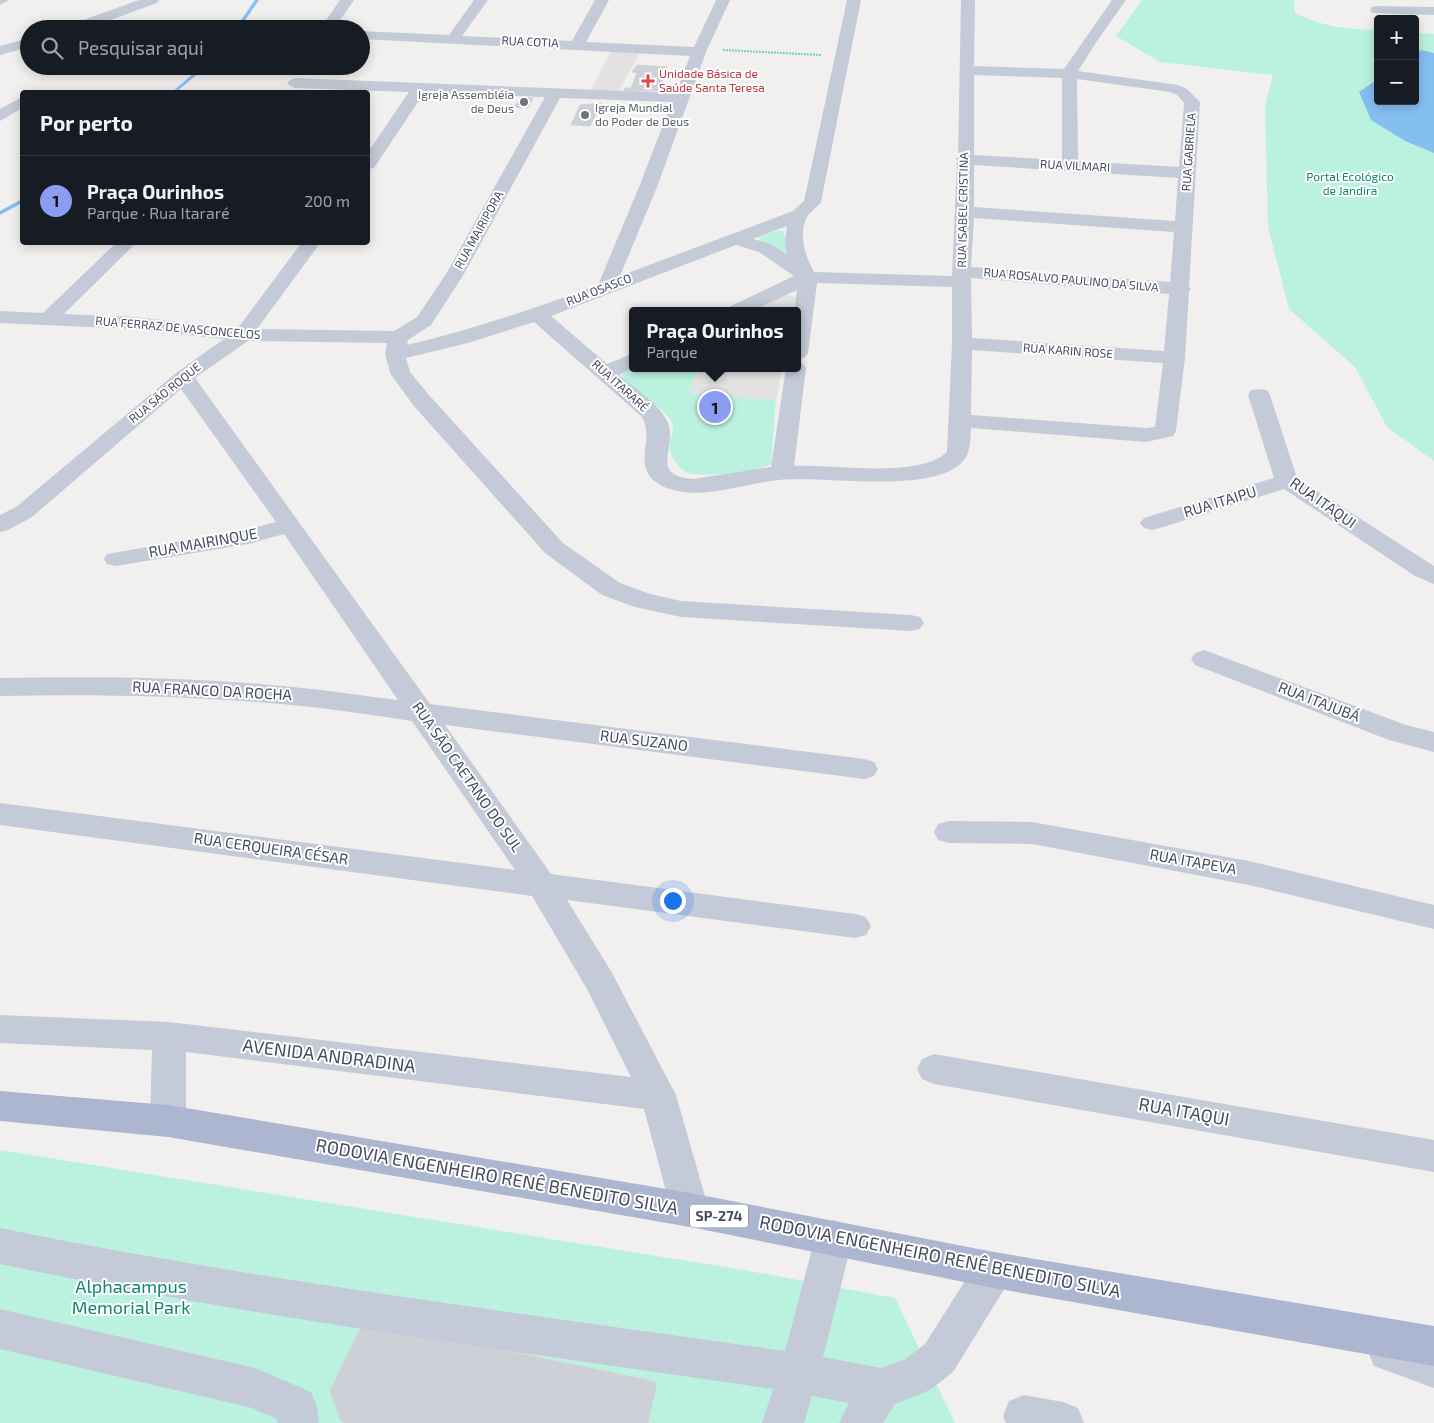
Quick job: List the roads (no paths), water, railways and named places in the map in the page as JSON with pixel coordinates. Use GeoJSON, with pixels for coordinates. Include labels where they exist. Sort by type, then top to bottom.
{"type":"FeatureCollection","features":[{"type":"Feature","properties":{"kind":"main road","name":"RODOVIA ENGENHEIRO RENÊ BENEDITO SILVA"},"geometry":{"type":"LineString","coordinates":[[0,1106],[168,1121],[690,1210],[994,1270],[1434,1346]]}},
{"type":"Feature","properties":{"kind":"street"},"geometry":{"type":"LineString","coordinates":[[97,20],[152,0]]}},
{"type":"Feature","properties":{"kind":"street"},"geometry":{"type":"LineString","coordinates":[[333,20],[347,0]]}},
{"type":"Feature","properties":{"kind":"street"},"geometry":{"type":"LineString","coordinates":[[453,39],[481,0]]}},
{"type":"Feature","properties":{"kind":"street"},"geometry":{"type":"LineString","coordinates":[[578,44],[602,0]]}},
{"type":"Feature","properties":{"kind":"street"},"geometry":{"type":"LineString","coordinates":[[606,287],[723,0]]}},
{"type":"Feature","properties":{"kind":"street"},"geometry":{"type":"LineString","coordinates":[[801,330],[808,277],[794,252],[794,232],[799,215],[812,202],[854,0]]}},
{"type":"Feature","properties":{"kind":"street","name":"RUA ISABEL CRISTINA"},"geometry":{"type":"LineString","coordinates":[[960,421],[968,0]]}},
{"type":"Feature","properties":{"kind":"street"},"geometry":{"type":"LineString","coordinates":[[1070,166],[1069,74],[1090,40],[1119,0]]}},
{"type":"Feature","properties":{"kind":"street"},"geometry":{"type":"LineString","coordinates":[[1377,10],[1426,7]]}},
{"type":"Feature","properties":{"kind":"street","name":"RUA COTIA"},"geometry":{"type":"LineString","coordinates":[[370,35],[701,50]]}},
{"type":"Feature","properties":{"kind":"street"},"geometry":{"type":"LineString","coordinates":[[0,51],[20,45]]}},
{"type":"Feature","properties":{"kind":"street","name":"RUA GABRIELA"},"geometry":{"type":"LineString","coordinates":[[960,421],[1137,435],[1165,431],[1175,358],[1181,289],[1192,102],[1189,96],[1173,88],[1069,74],[967,70]]}},
{"type":"Feature","properties":{"kind":"street"},"geometry":{"type":"LineString","coordinates":[[290,88],[299,75]]}},
{"type":"Feature","properties":{"kind":"street"},"geometry":{"type":"LineString","coordinates":[[290,88],[420,88],[683,98]]}},
{"type":"Feature","properties":{"kind":"street"},"geometry":{"type":"LineString","coordinates":[[370,161],[420,88]]}},
{"type":"Feature","properties":{"kind":"street","name":"RUA MAIRIPORA"},"geometry":{"type":"LineString","coordinates":[[396,345],[424,321],[455,274],[554,94]]}},
{"type":"Feature","properties":{"kind":"street"},"geometry":{"type":"LineString","coordinates":[[0,116],[20,103]]}},
{"type":"Feature","properties":{"kind":"street","name":"RUA VILMARI"},"geometry":{"type":"LineString","coordinates":[[964,159],[1187,173]]}},
{"type":"Feature","properties":{"kind":"street"},"geometry":{"type":"LineString","coordinates":[[965,212],[1184,227]]}},
{"type":"Feature","properties":{"kind":"street","name":"RUA OSASCO"},"geometry":{"type":"LineString","coordinates":[[396,345],[461,338],[537,314],[799,215]]}},
{"type":"Feature","properties":{"kind":"street"},"geometry":{"type":"LineString","coordinates":[[736,239],[765,248],[808,277]]}},
{"type":"Feature","properties":{"kind":"street"},"geometry":{"type":"LineString","coordinates":[[48,319],[125,245]]}},
{"type":"Feature","properties":{"kind":"street","name":"RUA SÃO ROQUE"},"geometry":{"type":"LineString","coordinates":[[0,525],[24,512],[183,377],[242,335],[310,245]]}},
{"type":"Feature","properties":{"kind":"street"},"geometry":{"type":"LineString","coordinates":[[744,307],[808,277]]}},
{"type":"Feature","properties":{"kind":"street","name":"RUA ROSALVO PAULINO DA SILVA"},"geometry":{"type":"LineString","coordinates":[[808,277],[962,277],[1181,289]]}},
{"type":"Feature","properties":{"kind":"street","name":"RUA ITARARÉ"},"geometry":{"type":"LineString","coordinates":[[537,314],[649,412],[657,422],[659,429],[655,461],[658,471],[669,480],[683,484],[707,484],[782,473],[879,474],[925,470],[950,463],[959,452],[960,421]]}},
{"type":"Feature","properties":{"kind":"street","name":"RUA FERRAZ DE VASCONCELOS"},"geometry":{"type":"LineString","coordinates":[[0,317],[134,323],[242,335],[396,345]]}},
{"type":"Feature","properties":{"kind":"street","name":"RUA KARIN ROSE"},"geometry":{"type":"LineString","coordinates":[[962,343],[1175,358]]}},
{"type":"Feature","properties":{"kind":"street"},"geometry":{"type":"LineString","coordinates":[[396,345],[400,373],[421,400],[554,548],[611,589],[644,601],[681,609],[911,623]]}},
{"type":"Feature","properties":{"kind":"street"},"geometry":{"type":"LineString","coordinates":[[606,373],[629,362]]}},
{"type":"Feature","properties":{"kind":"street"},"geometry":{"type":"LineString","coordinates":[[782,473],[795,372]]}},
{"type":"Feature","properties":{"kind":"street","name":"RUA SÃO CAETANO DO SUL"},"geometry":{"type":"LineString","coordinates":[[183,377],[423,713],[542,885],[599,980],[658,1095],[690,1210]]}},
{"type":"Feature","properties":{"kind":"street","name":"RUA ITAQUI"},"geometry":{"type":"LineString","coordinates":[[1259,394],[1287,481],[1434,576]]}},
{"type":"Feature","properties":{"kind":"street","name":"RUA ITAIPU"},"geometry":{"type":"LineString","coordinates":[[1152,523],[1287,481]]}},
{"type":"Feature","properties":{"kind":"street","name":"RUA MAIRINQUE"},"geometry":{"type":"LineString","coordinates":[[116,559],[248,537],[290,525]]}},
{"type":"Feature","properties":{"kind":"street","name":"RUA ITAJUBÁ"},"geometry":{"type":"LineString","coordinates":[[1204,659],[1399,733],[1434,742]]}},
{"type":"Feature","properties":{"kind":"street","name":"RUA FRANCO DA ROCHA"},"geometry":{"type":"LineString","coordinates":[[0,687],[84,685],[184,688],[293,696],[423,713]]}},
{"type":"Feature","properties":{"kind":"street","name":"RUA SUZANO"},"geometry":{"type":"LineString","coordinates":[[423,713],[864,769]]}},
{"type":"Feature","properties":{"kind":"street","name":"RUA CERQUEIRA CÉSAR"},"geometry":{"type":"LineString","coordinates":[[0,814],[855,926]]}},
{"type":"Feature","properties":{"kind":"street","name":"RUA ITAPEVA"},"geometry":{"type":"LineString","coordinates":[[949,832],[1032,833],[1249,873],[1434,917]]}},
{"type":"Feature","properties":{"kind":"street","name":"AVENIDA ANDRADINA"},"geometry":{"type":"LineString","coordinates":[[0,1029],[169,1036],[658,1095]]}},
{"type":"Feature","properties":{"kind":"street"},"geometry":{"type":"LineString","coordinates":[[168,1121],[169,1036]]}},
{"type":"Feature","properties":{"kind":"street","name":"RUA ITAQUI"},"geometry":{"type":"LineString","coordinates":[[934,1069],[1434,1156]]}},
{"type":"Feature","properties":{"kind":"street"},"geometry":{"type":"LineString","coordinates":[[783,1423],[799,1373],[834,1238]]}},
{"type":"Feature","properties":{"kind":"street"},"geometry":{"type":"LineString","coordinates":[[0,1246],[63,1259],[345,1307],[799,1373],[881,1388],[916,1376],[939,1358],[994,1270]]}},
{"type":"Feature","properties":{"kind":"street"},"geometry":{"type":"LineString","coordinates":[[1316,1326],[1434,1368]]}},
{"type":"Feature","properties":{"kind":"street"},"geometry":{"type":"LineString","coordinates":[[0,1329],[255,1388],[296,1408],[298,1423]]}},
{"type":"Feature","properties":{"kind":"street"},"geometry":{"type":"LineString","coordinates":[[860,1423],[881,1388]]}},
{"type":"Feature","properties":{"kind":"street"},"geometry":{"type":"LineString","coordinates":[[1024,1416],[1063,1423]]}},
{"type":"Feature","properties":{"kind":"water"},"geometry":{"type":"Polygon","coordinates":[[[1421,50],[1434,53],[1434,153],[1405,141],[1371,120],[1359,92],[1374,82],[1374,105],[1419,105],[1419,51],[1421,50]]]}},
{"type":"Feature","properties":{"kind":"waterway"},"geometry":{"type":"LineString","coordinates":[[243,20],[257,0]]}},
{"type":"Feature","properties":{"kind":"waterway"},"geometry":{"type":"LineString","coordinates":[[176,90],[194,75]]}},
{"type":"Feature","properties":{"kind":"waterway"},"geometry":{"type":"LineString","coordinates":[[0,213],[20,202]]}},
{"type":"Feature","properties":{"kind":"place","name":"Unidade Básica de Saúde Santa Teresa"},"geometry":{"type":"Point","coordinates":[648,81]}},
{"type":"Feature","properties":{"kind":"place","name":"Igreja Assembléia de Deus"},"geometry":{"type":"Point","coordinates":[524,102]}},
{"type":"Feature","properties":{"kind":"place","name":"Igreja Mundial do Poder de Deus"},"geometry":{"type":"Point","coordinates":[585,115]}},
{"type":"Feature","properties":{"kind":"place","name":"Praça Ourinhos"},"geometry":{"type":"Point","coordinates":[715,407]}},
{"type":"Feature","properties":{"kind":"park label","name":"Portal Ecológico de Jandira"},"geometry":{"type":"Point","coordinates":[1350,184]}},
{"type":"Feature","properties":{"kind":"park label","name":"Alphacampus Memorial Park"},"geometry":{"type":"Point","coordinates":[131,1297]}}]}
